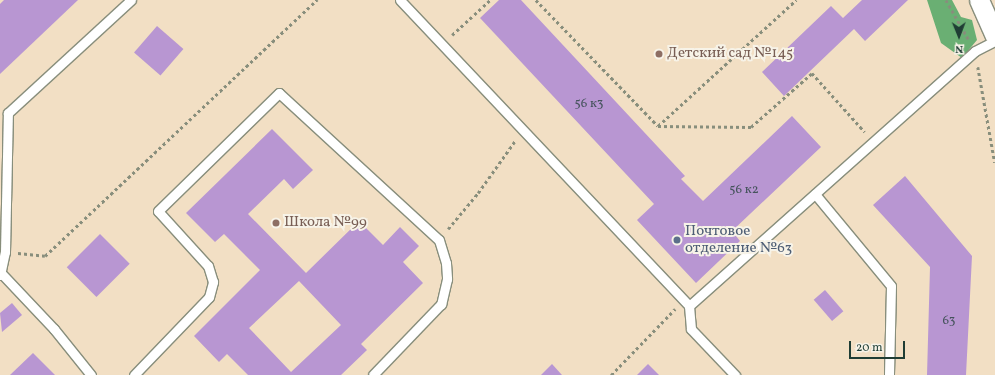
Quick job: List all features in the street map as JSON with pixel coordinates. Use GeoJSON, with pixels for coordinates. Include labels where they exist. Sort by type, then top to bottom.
{"type":"FeatureCollection","features":[{"type":"Feature","properties":{"kind":"street"},"geometry":{"type":"LineString","coordinates":[[979,0],[995,36]]}},
{"type":"Feature","properties":{"kind":"lane"},"geometry":{"type":"LineString","coordinates":[[91,375],[54,329],[1,274],[5,252],[8,113],[131,0]]}},
{"type":"Feature","properties":{"kind":"lane"},"geometry":{"type":"LineString","coordinates":[[400,0],[686,303],[692,329],[735,375]]}},
{"type":"Feature","properties":{"kind":"lane"},"geometry":{"type":"LineString","coordinates":[[686,303],[815,194],[975,51],[995,41]]}},
{"type":"Feature","properties":{"kind":"lane"},"geometry":{"type":"LineString","coordinates":[[134,375],[209,297],[213,282],[208,266],[158,211],[279,93],[439,240],[446,263],[447,279],[441,304],[373,375]]}},
{"type":"Feature","properties":{"kind":"lane"},"geometry":{"type":"LineString","coordinates":[[815,194],[891,286],[889,375]]}},
{"type":"Feature","properties":{"kind":"path"},"geometry":{"type":"LineString","coordinates":[[5,252],[45,256],[317,0]]}},
{"type":"Feature","properties":{"kind":"path"},"geometry":{"type":"LineString","coordinates":[[442,45],[490,0]]}},
{"type":"Feature","properties":{"kind":"path"},"geometry":{"type":"LineString","coordinates":[[536,0],[658,126],[751,127],[812,73],[874,142]]}},
{"type":"Feature","properties":{"kind":"path"},"geometry":{"type":"LineString","coordinates":[[658,126],[796,0]]}},
{"type":"Feature","properties":{"kind":"path"},"geometry":{"type":"LineString","coordinates":[[946,0],[975,51],[995,163]]}},
{"type":"Feature","properties":{"kind":"path"},"geometry":{"type":"LineString","coordinates":[[439,240],[478,193],[522,130]]}},
{"type":"Feature","properties":{"kind":"path"},"geometry":{"type":"LineString","coordinates":[[611,375],[686,303]]}},
{"type":"Feature","properties":{"kind":"green space"},"geometry":{"type":"Polygon","coordinates":[[[927,0],[952,0],[961,17],[972,20],[977,40],[962,58],[941,43],[927,0]]]}},
{"type":"Feature","properties":{"kind":"building"},"geometry":{"type":"Polygon","coordinates":[[[4,0],[78,0],[0,74],[0,4],[4,0]]]}},
{"type":"Feature","properties":{"kind":"building"},"geometry":{"type":"Polygon","coordinates":[[[499,0],[521,0],[685,176],[681,179],[703,201],[792,116],[821,147],[732,231],[740,241],[696,283],[637,220],[654,204],[480,18],[499,0]]]}},
{"type":"Feature","properties":{"kind":"building"},"geometry":{"type":"Polygon","coordinates":[[[862,0],[908,0],[865,41],[854,29],[784,96],[762,72],[831,6],[843,18],[862,0]]]}},
{"type":"Feature","properties":{"kind":"building"},"geometry":{"type":"Polygon","coordinates":[[[157,26],[183,49],[160,75],[134,52],[157,26]]]}},
{"type":"Feature","properties":{"kind":"building"},"geometry":{"type":"Polygon","coordinates":[[[272,129],[313,170],[293,189],[284,179],[248,214],[306,273],[359,221],[383,245],[400,227],[419,246],[403,262],[423,283],[361,344],[367,350],[341,375],[248,375],[227,354],[219,362],[194,336],[260,270],[224,234],[215,242],[186,213],[272,129]],[[299,281],[249,328],[291,372],[341,325],[299,281]]]}},
{"type":"Feature","properties":{"kind":"building"},"geometry":{"type":"Polygon","coordinates":[[[905,176],[972,256],[966,375],[927,375],[930,267],[873,205],[905,176]]]}},
{"type":"Feature","properties":{"kind":"building"},"geometry":{"type":"Polygon","coordinates":[[[100,234],[130,264],[96,297],[67,267],[100,234]]]}},
{"type":"Feature","properties":{"kind":"building"},"geometry":{"type":"Polygon","coordinates":[[[825,290],[843,311],[832,321],[814,300],[825,290]]]}},
{"type":"Feature","properties":{"kind":"building"},"geometry":{"type":"Polygon","coordinates":[[[12,303],[22,315],[2,332],[0,313],[12,303]]]}},
{"type":"Feature","properties":{"kind":"building"},"geometry":{"type":"Polygon","coordinates":[[[33,353],[55,375],[10,375],[33,353]]]}},
{"type":"Feature","properties":{"kind":"building"},"geometry":{"type":"Polygon","coordinates":[[[552,364],[562,375],[541,375],[552,364]]]}},
{"type":"Feature","properties":{"kind":"building"},"geometry":{"type":"Polygon","coordinates":[[[648,364],[659,375],[637,375],[648,364]]]}},
{"type":"Feature","properties":{"kind":"place","name":"Детский сад №145"},"geometry":{"type":"Point","coordinates":[659,54]}},
{"type":"Feature","properties":{"kind":"place","name":"Школа №99"},"geometry":{"type":"Point","coordinates":[276,223]}},
{"type":"Feature","properties":{"kind":"place","name":"Почтовое отделение №63"},"geometry":{"type":"Point","coordinates":[677,240]}}]}
